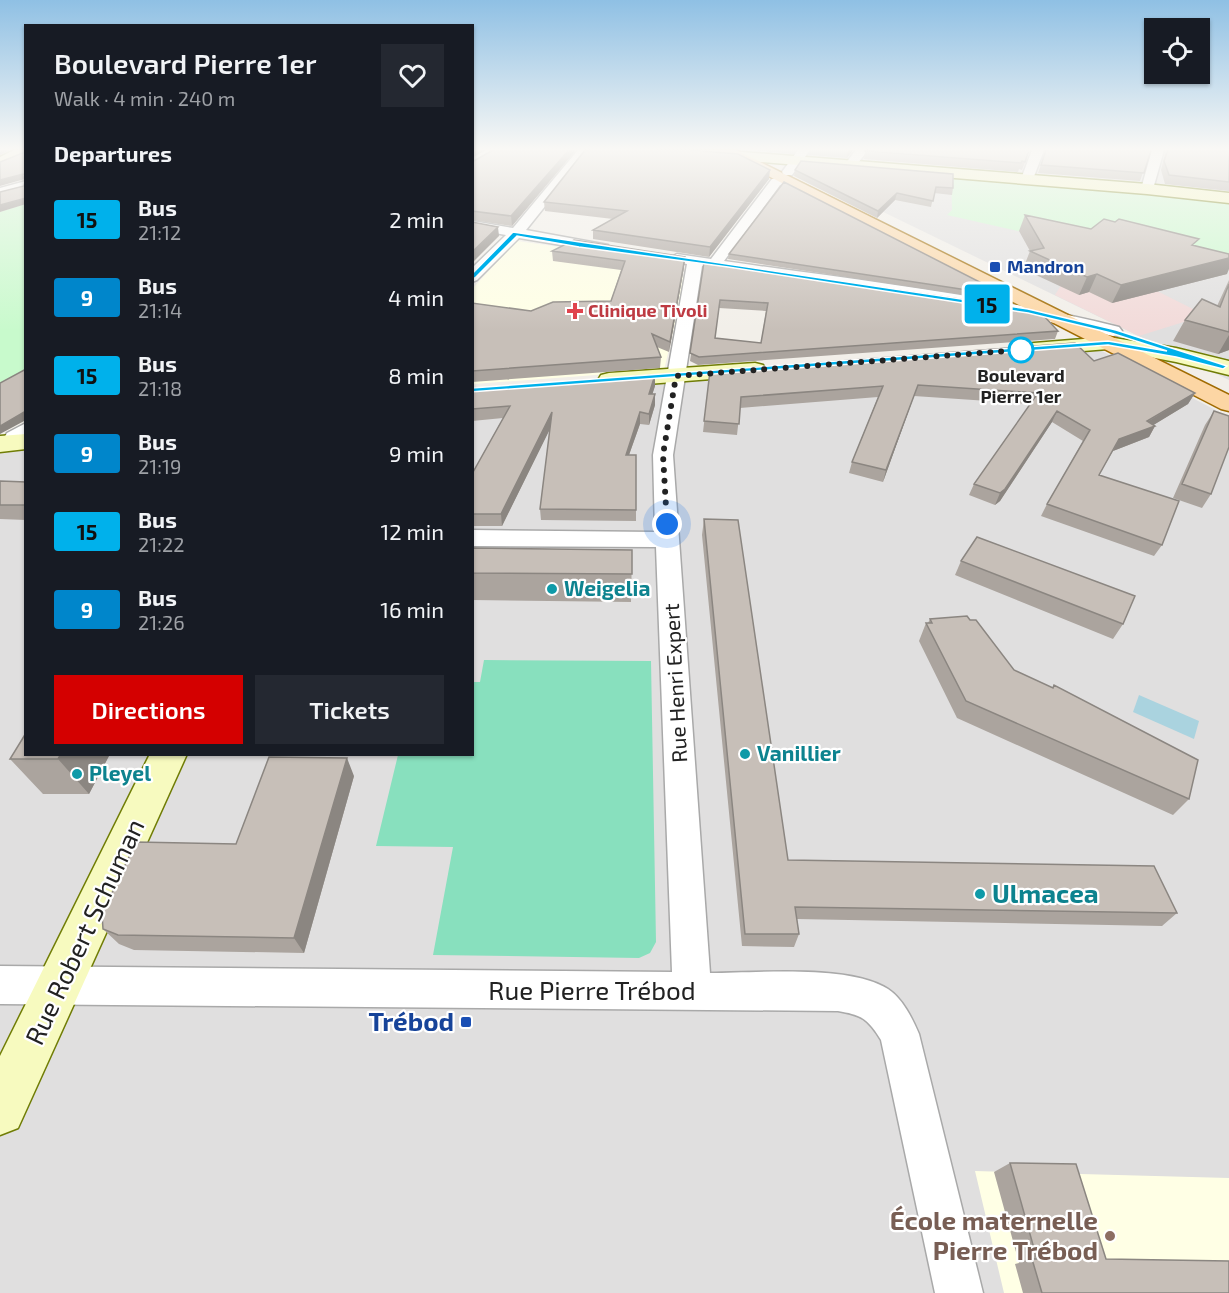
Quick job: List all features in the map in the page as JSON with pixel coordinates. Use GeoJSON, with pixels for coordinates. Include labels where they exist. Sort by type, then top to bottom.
{"type":"FeatureCollection","features":[{"type":"Feature","properties":{"kind":"main road"},"geometry":{"type":"LineString","coordinates":[[865,210],[1006,300],[1151,350],[1229,390]]}},
{"type":"Feature","properties":{"kind":"main road"},"geometry":{"type":"LineString","coordinates":[[877,210],[1229,404]]}},
{"type":"Feature","properties":{"kind":"street"},"geometry":{"type":"LineString","coordinates":[[474,275],[515,234],[534,210]]}},
{"type":"Feature","properties":{"kind":"street"},"geometry":{"type":"LineString","coordinates":[[716,263],[755,210]]}},
{"type":"Feature","properties":{"kind":"street"},"geometry":{"type":"LineString","coordinates":[[474,225],[619,251]]}},
{"type":"Feature","properties":{"kind":"street"},"geometry":{"type":"LineString","coordinates":[[663,256],[1006,300]]}},
{"type":"Feature","properties":{"kind":"street","name":"Rue Henri Expert"},"geometry":{"type":"LineString","coordinates":[[692,991],[663,455],[695,261]]}},
{"type":"Feature","properties":{"kind":"street"},"geometry":{"type":"LineString","coordinates":[[1010,350],[1110,337],[1226,367]]}},
{"type":"Feature","properties":{"kind":"street"},"geometry":{"type":"LineString","coordinates":[[1151,350],[1226,367]]}},
{"type":"Feature","properties":{"kind":"street"},"geometry":{"type":"LineString","coordinates":[[591,382],[779,368]]}},
{"type":"Feature","properties":{"kind":"street"},"geometry":{"type":"LineString","coordinates":[[474,538],[668,540]]}},
{"type":"Feature","properties":{"kind":"street","name":"Rue Robert Schuman"},"geometry":{"type":"LineString","coordinates":[[0,1110],[168,756]]}},
{"type":"Feature","properties":{"kind":"street","name":"Rue Pierre Trébod"},"geometry":{"type":"LineString","coordinates":[[0,985],[838,992],[866,996],[886,1011],[899,1034],[959,1293]]}},
{"type":"Feature","properties":{"kind":"shaded area"},"geometry":{"type":"Polygon","coordinates":[[[880,210],[1229,210],[1229,380],[880,210]]]}},
{"type":"Feature","properties":{"kind":"shaded area","name":"Clinique Tivoli"},"geometry":{"type":"Polygon","coordinates":[[[517,241],[574,249],[686,277],[664,370],[474,384],[474,287],[517,241]]]}},
{"type":"Feature","properties":{"kind":"shaded area"},"geometry":{"type":"Polygon","coordinates":[[[1069,272],[1153,289],[1195,310],[1193,319],[1139,336],[1055,295],[1069,272]]]}},
{"type":"Feature","properties":{"kind":"shaded area"},"geometry":{"type":"Polygon","coordinates":[[[1100,350],[1229,417],[1229,1293],[0,1293],[0,451],[24,448],[24,756],[474,756],[474,397],[1100,350]]]}},
{"type":"Feature","properties":{"kind":"shaded area","name":"École maternelle Pierre Trébod"},"geometry":{"type":"Polygon","coordinates":[[[975,1171],[1229,1178],[1229,1293],[1004,1293],[975,1171]]]}},
{"type":"Feature","properties":{"kind":"green space"},"geometry":{"type":"Polygon","coordinates":[[[24,210],[24,378],[0,392],[0,212],[24,210]]]}},
{"type":"Feature","properties":{"kind":"green space"},"geometry":{"type":"Polygon","coordinates":[[[952,210],[1229,210],[1229,265],[1085,246],[947,215],[952,210]]]}},
{"type":"Feature","properties":{"kind":"green space"},"geometry":{"type":"Polygon","coordinates":[[[484,660],[651,661],[656,942],[650,953],[639,958],[433,955],[453,847],[376,846],[398,756],[474,756],[474,682],[480,682],[484,660]]]}},
{"type":"Feature","properties":{"kind":"water"},"geometry":{"type":"Polygon","coordinates":[[[1139,695],[1199,721],[1194,739],[1133,712],[1139,695]]]}},
{"type":"Feature","properties":{"kind":"building"},"geometry":{"type":"Polygon","coordinates":[[[474,210],[516,210],[511,216],[474,211],[474,210]]]}},
{"type":"Feature","properties":{"kind":"building"},"geometry":{"type":"Polygon","coordinates":[[[621,210],[739,210],[710,247],[593,230],[627,211],[621,210]]]}},
{"type":"Feature","properties":{"kind":"building"},"geometry":{"type":"Polygon","coordinates":[[[762,210],[839,210],[1007,296],[729,254],[762,210]]]}},
{"type":"Feature","properties":{"kind":"building"},"geometry":{"type":"Polygon","coordinates":[[[1025,215],[1091,229],[1104,219],[1115,222],[1119,219],[1199,239],[1192,245],[1229,254],[1229,258],[1121,285],[1097,274],[1087,277],[1030,251],[1044,248],[1025,215]]]}},
{"type":"Feature","properties":{"kind":"building"},"geometry":{"type":"Polygon","coordinates":[[[474,222],[498,227],[474,250],[474,222]]]}},
{"type":"Feature","properties":{"kind":"building"},"geometry":{"type":"Polygon","coordinates":[[[574,240],[685,257],[670,342],[652,334],[661,357],[474,371],[474,303],[531,311],[553,302],[611,301],[625,261],[552,251],[574,240]]]}},
{"type":"Feature","properties":{"kind":"building"},"geometry":{"type":"Polygon","coordinates":[[[704,262],[973,301],[1043,315],[1058,331],[699,357],[690,353],[704,262]],[[720,300],[715,338],[761,343],[768,303],[720,300]]]}},
{"type":"Feature","properties":{"kind":"building"},"geometry":{"type":"Polygon","coordinates":[[[1229,284],[1229,332],[1185,320],[1202,299],[1220,307],[1229,284]]]}},
{"type":"Feature","properties":{"kind":"building"},"geometry":{"type":"Polygon","coordinates":[[[1075,343],[1094,361],[1118,353],[1195,393],[1147,421],[1155,426],[1119,439],[1099,475],[1179,501],[1162,545],[1047,504],[1090,430],[1057,411],[1005,489],[1000,493],[974,484],[1038,393],[918,385],[886,470],[852,462],[883,386],[741,397],[739,424],[704,421],[710,371],[1075,343]]]}},
{"type":"Feature","properties":{"kind":"building"},"geometry":{"type":"Polygon","coordinates":[[[24,370],[24,412],[0,426],[0,383],[24,370]]]}},
{"type":"Feature","properties":{"kind":"building"},"geometry":{"type":"Polygon","coordinates":[[[655,375],[649,394],[655,394],[649,414],[640,412],[626,455],[636,455],[636,510],[540,509],[552,412],[501,514],[474,514],[474,470],[510,406],[474,409],[474,389],[655,375]]]}},
{"type":"Feature","properties":{"kind":"building"},"geometry":{"type":"Polygon","coordinates":[[[1214,411],[1229,416],[1229,447],[1211,494],[1182,484],[1214,411]]]}},
{"type":"Feature","properties":{"kind":"building"},"geometry":{"type":"Polygon","coordinates":[[[0,481],[24,482],[24,505],[0,505],[0,481]]]}},
{"type":"Feature","properties":{"kind":"building"},"geometry":{"type":"Polygon","coordinates":[[[704,519],[738,520],[788,860],[1154,866],[1177,913],[795,907],[799,934],[745,934],[704,519]]]}},
{"type":"Feature","properties":{"kind":"building"},"geometry":{"type":"Polygon","coordinates":[[[977,537],[1135,596],[1123,624],[961,561],[977,537]]]}},
{"type":"Feature","properties":{"kind":"building"},"geometry":{"type":"Polygon","coordinates":[[[474,548],[632,550],[632,574],[474,573],[474,548]]]}},
{"type":"Feature","properties":{"kind":"building"},"geometry":{"type":"Polygon","coordinates":[[[967,616],[970,620],[976,620],[1014,670],[1053,688],[1054,685],[1198,760],[1189,799],[966,701],[926,623],[932,623],[930,619],[967,616]]]}},
{"type":"Feature","properties":{"kind":"building"},"geometry":{"type":"Polygon","coordinates":[[[24,736],[24,756],[60,756],[58,759],[10,759],[24,736]]]}},
{"type":"Feature","properties":{"kind":"building"},"geometry":{"type":"Polygon","coordinates":[[[269,757],[347,758],[294,938],[118,935],[103,929],[102,914],[136,842],[236,844],[269,757]]]}},
{"type":"Feature","properties":{"kind":"building"},"geometry":{"type":"Polygon","coordinates":[[[1010,1163],[1076,1164],[1106,1259],[1229,1261],[1229,1293],[1042,1293],[1032,1259],[1037,1259],[1010,1163]]]}},
{"type":"Feature","properties":{"kind":"bus line","name":"15"},"geometry":{"type":"LineString","coordinates":[[474,275],[515,234],[1028,311],[1113,331],[1223,366],[1108,343],[474,391]]}},
{"type":"Feature","properties":{"kind":"place","name":"Mandron"},"geometry":{"type":"Point","coordinates":[995,267]}},
{"type":"Feature","properties":{"kind":"place","name":"Clinique Tivoli"},"geometry":{"type":"Point","coordinates":[575,311]}},
{"type":"Feature","properties":{"kind":"place","name":"Boulevard Pierre 1er"},"geometry":{"type":"Point","coordinates":[1021,350]}},
{"type":"Feature","properties":{"kind":"place","name":"Weigelia"},"geometry":{"type":"Point","coordinates":[552,589]}},
{"type":"Feature","properties":{"kind":"place","name":"Vanillier"},"geometry":{"type":"Point","coordinates":[745,754]}},
{"type":"Feature","properties":{"kind":"place","name":"Pleyel"},"geometry":{"type":"Point","coordinates":[77,774]}},
{"type":"Feature","properties":{"kind":"place","name":"Ulmacea"},"geometry":{"type":"Point","coordinates":[980,894]}},
{"type":"Feature","properties":{"kind":"place","name":"Trébod"},"geometry":{"type":"Point","coordinates":[466,1022]}},
{"type":"Feature","properties":{"kind":"place","name":"École maternelle Pierre Trébod"},"geometry":{"type":"Point","coordinates":[1110,1236]}},
{"type":"Feature","properties":{"kind":"route"},"geometry":{"type":"LineString","coordinates":[[667,524],[663,455],[676,376],[1021,350]]}}]}
